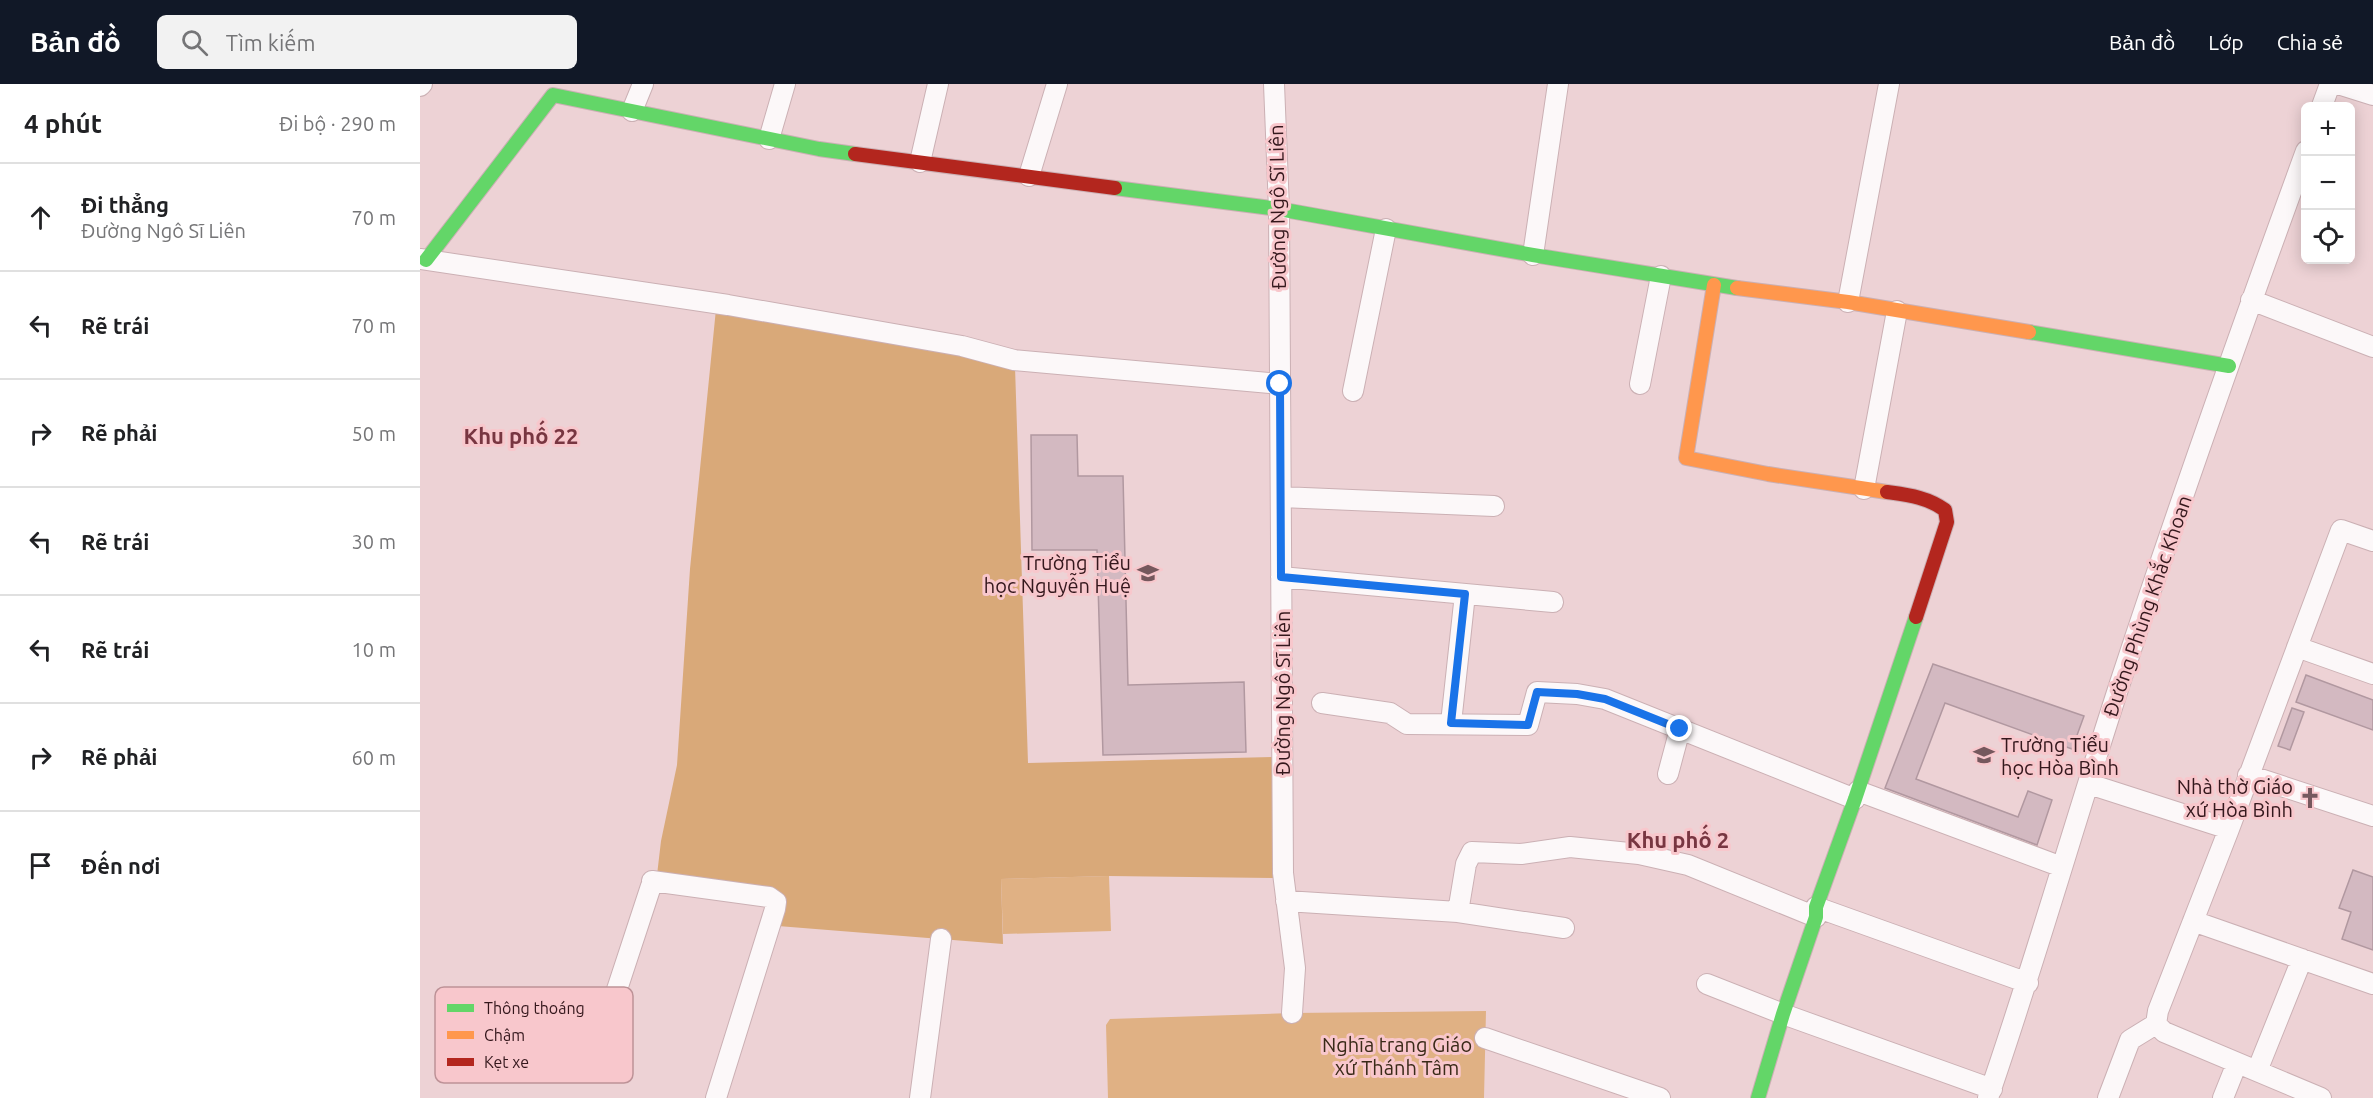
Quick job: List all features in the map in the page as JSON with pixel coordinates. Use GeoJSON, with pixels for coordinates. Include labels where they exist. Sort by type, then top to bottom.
{"type":"FeatureCollection","features":[{"type":"Feature","properties":{"kind":"street"},"geometry":{"type":"LineString","coordinates":[[632,111],[643,84]]}},
{"type":"Feature","properties":{"kind":"street"},"geometry":{"type":"LineString","coordinates":[[769,139],[785,84]]}},
{"type":"Feature","properties":{"kind":"street"},"geometry":{"type":"LineString","coordinates":[[920,162],[938,84]]}},
{"type":"Feature","properties":{"kind":"street"},"geometry":{"type":"LineString","coordinates":[[1029,176],[1058,84]]}},
{"type":"Feature","properties":{"kind":"street","name":"Đường Ngô Sĩ Liên"},"geometry":{"type":"LineString","coordinates":[[1274,84],[1279,209],[1283,873],[1295,968],[1292,1013]]}},
{"type":"Feature","properties":{"kind":"street"},"geometry":{"type":"LineString","coordinates":[[1533,255],[1558,84]]}},
{"type":"Feature","properties":{"kind":"street"},"geometry":{"type":"LineString","coordinates":[[1848,302],[1889,84]]}},
{"type":"Feature","properties":{"kind":"street"},"geometry":{"type":"LineString","coordinates":[[2323,102],[2330,84]]}},
{"type":"Feature","properties":{"kind":"street"},"geometry":{"type":"LineString","coordinates":[[2338,84],[2373,96]]}},
{"type":"Feature","properties":{"kind":"street"},"geometry":{"type":"LineString","coordinates":[[1280,384],[1014,360],[962,346],[739,307],[423,259],[553,95],[819,148],[1279,209],[1714,285],[1848,302],[2229,366]]}},
{"type":"Feature","properties":{"kind":"street","name":"Đường Phùng Khắc Khoan"},"geometry":{"type":"LineString","coordinates":[[1990,1093],[2028,983],[2122,678],[2251,300],[2304,156]]}},
{"type":"Feature","properties":{"kind":"street"},"geometry":{"type":"LineString","coordinates":[[1353,391],[1386,229]]}},
{"type":"Feature","properties":{"kind":"street"},"geometry":{"type":"LineString","coordinates":[[1640,384],[1661,276]]}},
{"type":"Feature","properties":{"kind":"street"},"geometry":{"type":"LineString","coordinates":[[1714,285],[1686,458],[1768,474],[1916,496],[1934,502],[1945,510],[1947,522],[1816,912],[1758,1098]]}},
{"type":"Feature","properties":{"kind":"street"},"geometry":{"type":"LineString","coordinates":[[2251,300],[2373,347]]}},
{"type":"Feature","properties":{"kind":"street"},"geometry":{"type":"LineString","coordinates":[[1864,489],[1897,311]]}},
{"type":"Feature","properties":{"kind":"street"},"geometry":{"type":"LineString","coordinates":[[1281,497],[1494,506]]}},
{"type":"Feature","properties":{"kind":"street"},"geometry":{"type":"LineString","coordinates":[[2108,1098],[2130,1040],[2156,1024],[2158,1011],[2341,530],[2373,541]]}},
{"type":"Feature","properties":{"kind":"street"},"geometry":{"type":"LineString","coordinates":[[1281,577],[1553,602]]}},
{"type":"Feature","properties":{"kind":"street"},"geometry":{"type":"LineString","coordinates":[[1451,723],[1465,594]]}},
{"type":"Feature","properties":{"kind":"street"},"geometry":{"type":"LineString","coordinates":[[2297,647],[2373,675]]}},
{"type":"Feature","properties":{"kind":"street"},"geometry":{"type":"LineString","coordinates":[[1322,703],[1390,713],[1407,724],[1528,725],[1537,692],[1577,694],[1605,699],[1856,795],[2062,867]]}},
{"type":"Feature","properties":{"kind":"street"},"geometry":{"type":"LineString","coordinates":[[1668,774],[1680,729]]}},
{"type":"Feature","properties":{"kind":"street"},"geometry":{"type":"LineString","coordinates":[[2248,775],[2373,816]]}},
{"type":"Feature","properties":{"kind":"street"},"geometry":{"type":"LineString","coordinates":[[2089,784],[2229,829]]}},
{"type":"Feature","properties":{"kind":"street"},"geometry":{"type":"LineString","coordinates":[[1458,912],[1466,864],[1472,852],[1521,854],[1569,847],[1639,854],[1688,865],[1816,912],[2028,983]]}},
{"type":"Feature","properties":{"kind":"street"},"geometry":{"type":"LineString","coordinates":[[618,987],[652,883],[769,897],[776,902],[776,909],[716,1098]]}},
{"type":"Feature","properties":{"kind":"street"},"geometry":{"type":"LineString","coordinates":[[1286,901],[1458,912],[1564,928]]}},
{"type":"Feature","properties":{"kind":"street"},"geometry":{"type":"LineString","coordinates":[[2193,921],[2373,984]]}},
{"type":"Feature","properties":{"kind":"street"},"geometry":{"type":"LineString","coordinates":[[920,1098],[940,939]]}},
{"type":"Feature","properties":{"kind":"street"},"geometry":{"type":"LineString","coordinates":[[2257,1071],[2302,959]]}},
{"type":"Feature","properties":{"kind":"street"},"geometry":{"type":"LineString","coordinates":[[1707,984],[1990,1093]]}},
{"type":"Feature","properties":{"kind":"street"},"geometry":{"type":"LineString","coordinates":[[2156,1024],[2164,1032],[2321,1098]]}},
{"type":"Feature","properties":{"kind":"street"},"geometry":{"type":"LineString","coordinates":[[1485,1038],[1660,1098]]}},
{"type":"Feature","properties":{"kind":"street"},"geometry":{"type":"LineString","coordinates":[[2223,1098],[2237,1063]]}},
{"type":"Feature","properties":{"kind":"green space"},"geometry":{"type":"Polygon","coordinates":[[[1109,876],[1111,931],[1003,934],[1001,879],[1109,876]]]}},
{"type":"Feature","properties":{"kind":"green space","name":"Nghĩa trang Giáo xứ Thánh Tâm"},"geometry":{"type":"Polygon","coordinates":[[[1486,1011],[1484,1098],[1108,1098],[1106,1025],[1110,1019],[1292,1013],[1486,1011]]]}},
{"type":"Feature","properties":{"kind":"shaded area"},"geometry":{"type":"Polygon","coordinates":[[[716,309],[961,352],[1015,367],[1028,763],[1276,757],[1276,878],[1109,876],[1001,879],[1003,944],[778,926],[782,910],[657,875],[661,841],[677,765],[690,569],[716,309]]]}},
{"type":"Feature","properties":{"kind":"building"},"geometry":{"type":"Polygon","coordinates":[[[1031,435],[1077,435],[1078,476],[1123,476],[1128,685],[1244,682],[1246,752],[1103,755],[1097,550],[1032,550],[1031,435]]]}},
{"type":"Feature","properties":{"kind":"building"},"geometry":{"type":"Polygon","coordinates":[[[1933,664],[2084,716],[2072,749],[1945,703],[1916,779],[2018,817],[2028,791],[2052,800],[2037,845],[1885,788],[1933,664]]]}},
{"type":"Feature","properties":{"kind":"building"},"geometry":{"type":"Polygon","coordinates":[[[2306,675],[2373,700],[2373,730],[2296,702],[2306,675]]]}},
{"type":"Feature","properties":{"kind":"building"},"geometry":{"type":"Polygon","coordinates":[[[2292,708],[2304,712],[2290,750],[2278,746],[2292,708]]]}},
{"type":"Feature","properties":{"kind":"building"},"geometry":{"type":"Polygon","coordinates":[[[2353,870],[2373,877],[2373,950],[2342,939],[2351,912],[2339,908],[2353,870]]]}},
{"type":"Feature","properties":{"kind":"traffic: fast"},"geometry":{"type":"LineString","coordinates":[[426,260],[553,95],[819,149],[855,154]]}},
{"type":"Feature","properties":{"kind":"traffic: fast"},"geometry":{"type":"LineString","coordinates":[[1115,188],[1279,209],[1533,255],[1737,288]]}},
{"type":"Feature","properties":{"kind":"traffic: fast"},"geometry":{"type":"LineString","coordinates":[[2029,332],[2229,366]]}},
{"type":"Feature","properties":{"kind":"traffic: fast"},"geometry":{"type":"LineString","coordinates":[[1758,1098],[1783,1014],[1816,917],[1816,907],[1916,617]]}},
{"type":"Feature","properties":{"kind":"traffic: slow"},"geometry":{"type":"LineString","coordinates":[[1714,285],[1686,458],[1768,474],[1887,492]]}},
{"type":"Feature","properties":{"kind":"traffic: slow"},"geometry":{"type":"LineString","coordinates":[[1737,288],[1848,302],[2029,332]]}},
{"type":"Feature","properties":{"kind":"traffic: jam"},"geometry":{"type":"LineString","coordinates":[[855,154],[1115,188]]}},
{"type":"Feature","properties":{"kind":"traffic: jam"},"geometry":{"type":"LineString","coordinates":[[1887,492],[1924,499],[1945,510],[1947,522],[1916,617]]}},
{"type":"Feature","properties":{"kind":"place","name":"Trường Tiểu học Nguyễn Huệ"},"geometry":{"type":"Point","coordinates":[1148,573]}},
{"type":"Feature","properties":{"kind":"place","name":"Trường Tiểu học Hòa Bình"},"geometry":{"type":"Point","coordinates":[1984,755]}},
{"type":"Feature","properties":{"kind":"place","name":"Nhà thờ Giáo xứ Hòa Bình"},"geometry":{"type":"Point","coordinates":[2310,798]}},
{"type":"Feature","properties":{"kind":"district","name":"Khu phố 22"},"geometry":{"type":"Point","coordinates":[521,435]}},
{"type":"Feature","properties":{"kind":"district","name":"Khu phố 2"},"geometry":{"type":"Point","coordinates":[1678,839]}},
{"type":"Feature","properties":{"kind":"route"},"geometry":{"type":"LineString","coordinates":[[1280,384],[1281,577],[1465,594],[1451,723],[1528,725],[1537,692],[1577,694],[1605,699],[1680,729]]}}]}
